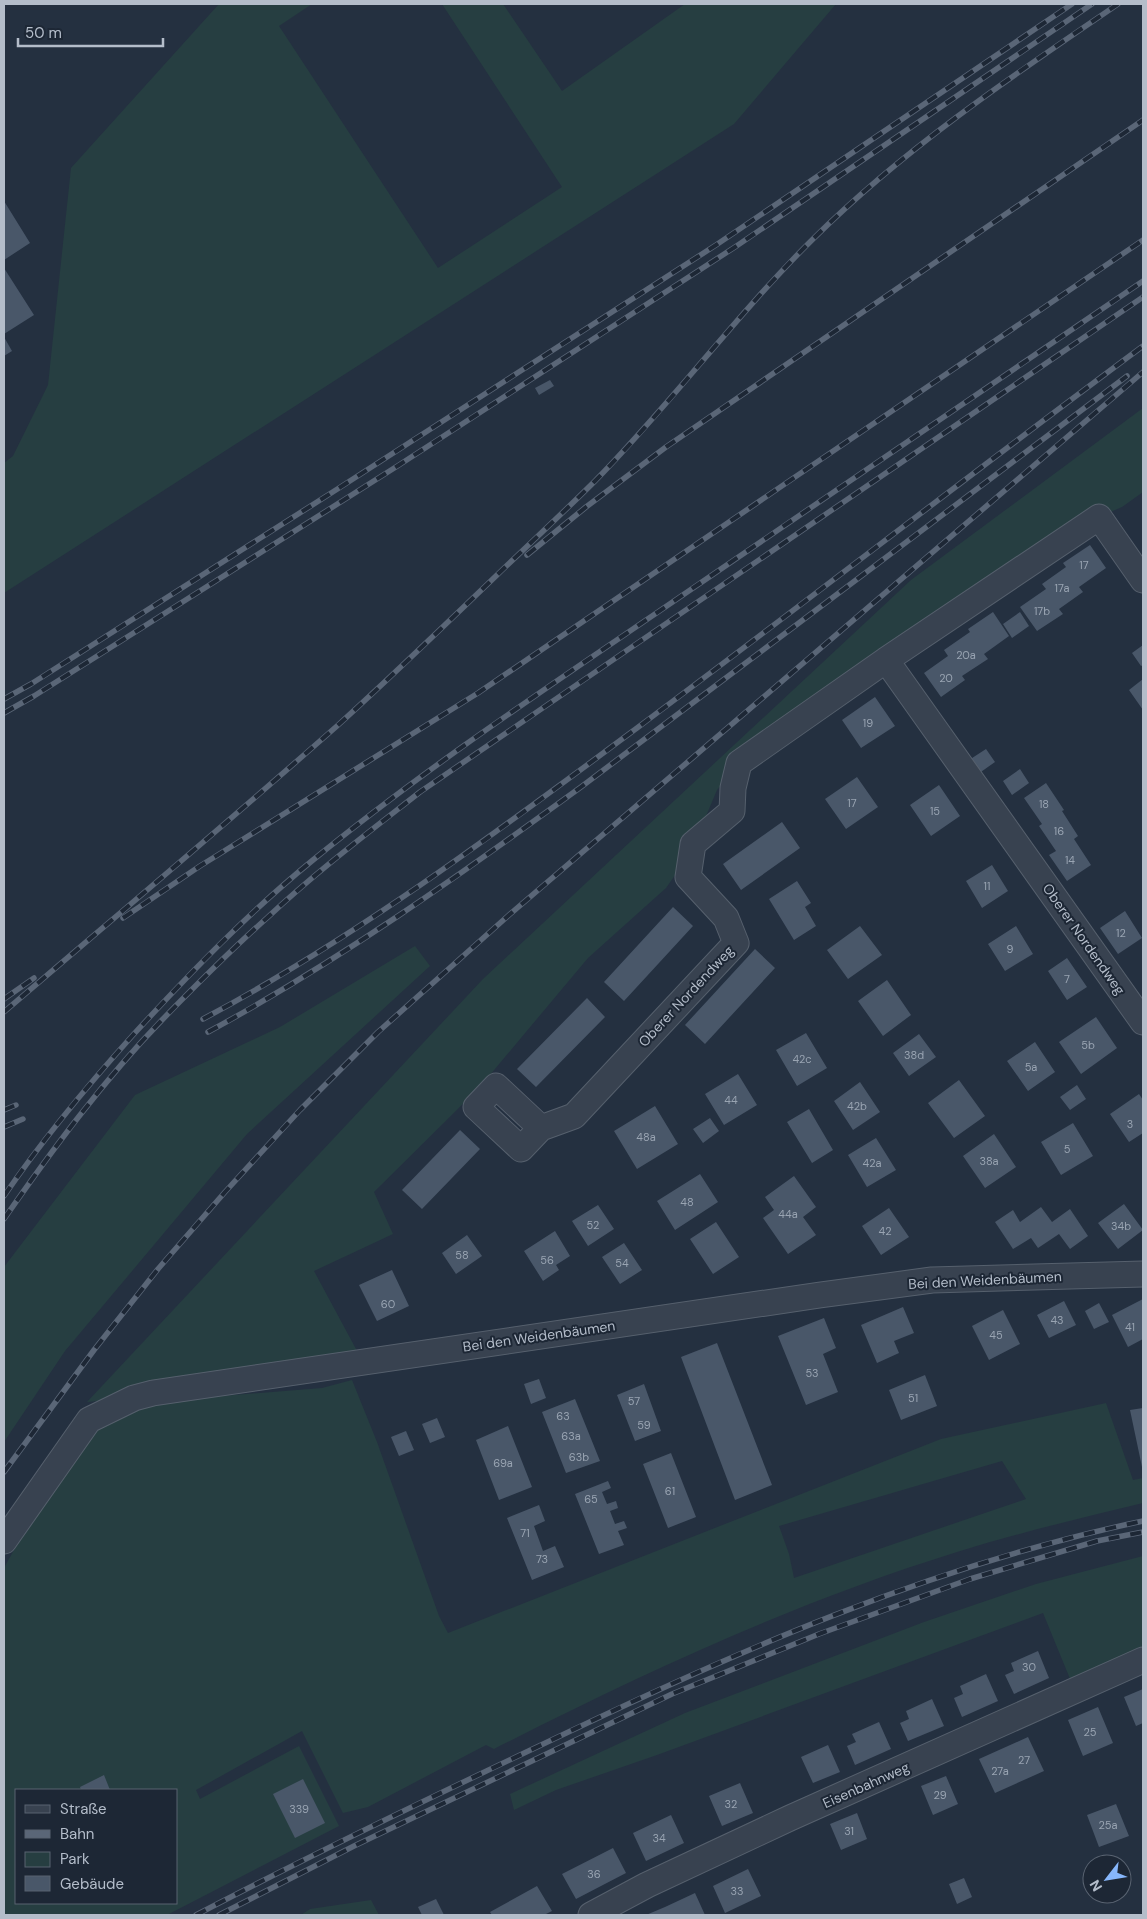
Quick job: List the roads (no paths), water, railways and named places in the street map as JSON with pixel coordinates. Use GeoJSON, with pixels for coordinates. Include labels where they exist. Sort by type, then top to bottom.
{"type":"FeatureCollection","features":[{"type":"Feature","properties":{"kind":"street","name":"Oberer Nordendweg"},"geometry":{"type":"LineString","coordinates":[[541,1128],[574,1116],[736,943],[726,918],[688,877],[693,844],[732,811],[733,788],[739,763],[886,660],[1099,517],[1143,580]]}},
{"type":"Feature","properties":{"kind":"street","name":"Oberer Nordendweg"},"geometry":{"type":"LineString","coordinates":[[886,660],[1143,1022]]}},
{"type":"Feature","properties":{"kind":"street","name":"Bei den Weidenbäumen"},"geometry":{"type":"LineString","coordinates":[[4,1541],[89,1420],[134,1398],[153,1393],[811,1296],[932,1280],[1143,1274]]}},
{"type":"Feature","properties":{"kind":"street","name":"Eisenbahnweg"},"geometry":{"type":"LineString","coordinates":[[591,1915],[647,1885],[790,1818],[1143,1660]]}},
{"type":"Feature","properties":{"kind":"railway"},"geometry":{"type":"LineString","coordinates":[[4,699],[31,684],[339,488],[716,245],[1072,4]]}},
{"type":"Feature","properties":{"kind":"railway"},"geometry":{"type":"LineString","coordinates":[[4,713],[34,696],[399,465],[735,247],[1092,4]]}},
{"type":"Feature","properties":{"kind":"railway"},"geometry":{"type":"LineString","coordinates":[[4,1012],[296,762],[357,708],[437,632],[623,452],[757,298],[813,239],[848,206],[960,114],[1118,4]]}},
{"type":"Feature","properties":{"kind":"railway"},"geometry":{"type":"LineString","coordinates":[[527,555],[586,507],[666,447],[1143,120]]}},
{"type":"Feature","properties":{"kind":"railway"},"geometry":{"type":"LineString","coordinates":[[123,918],[200,866],[478,693],[1143,240]]}},
{"type":"Feature","properties":{"kind":"railway"},"geometry":{"type":"LineString","coordinates":[[4,1196],[66,1113],[133,1035],[176,989],[265,901],[354,827],[525,703],[1143,281]]}},
{"type":"Feature","properties":{"kind":"railway"},"geometry":{"type":"LineString","coordinates":[[4,1219],[79,1116],[140,1043],[241,942],[286,900],[343,853],[420,792],[1143,297]]}},
{"type":"Feature","properties":{"kind":"railway"},"geometry":{"type":"LineString","coordinates":[[203,1019],[316,954],[479,844],[700,681],[1143,346]]}},
{"type":"Feature","properties":{"kind":"railway"},"geometry":{"type":"LineString","coordinates":[[4,1472],[94,1350],[158,1269],[300,1110],[378,1032],[509,915],[1143,372]]}},
{"type":"Feature","properties":{"kind":"railway"},"geometry":{"type":"LineString","coordinates":[[208,1032],[305,976],[398,916],[490,852],[581,787],[1127,376]]}},
{"type":"Feature","properties":{"kind":"railway"},"geometry":{"type":"LineString","coordinates":[[4,999],[34,978]]}},
{"type":"Feature","properties":{"kind":"railway"},"geometry":{"type":"LineString","coordinates":[[4,1110],[16,1105]]}},
{"type":"Feature","properties":{"kind":"railway"},"geometry":{"type":"LineString","coordinates":[[4,1127],[23,1119]]}},
{"type":"Feature","properties":{"kind":"railway"},"geometry":{"type":"LineString","coordinates":[[196,1915],[452,1787],[612,1711],[759,1646],[834,1615],[910,1587],[1064,1539],[1143,1521]]}},
{"type":"Feature","properties":{"kind":"railway"},"geometry":{"type":"LineString","coordinates":[[219,1915],[354,1846],[672,1694],[819,1634],[970,1579],[1097,1541],[1143,1532]]}}]}
